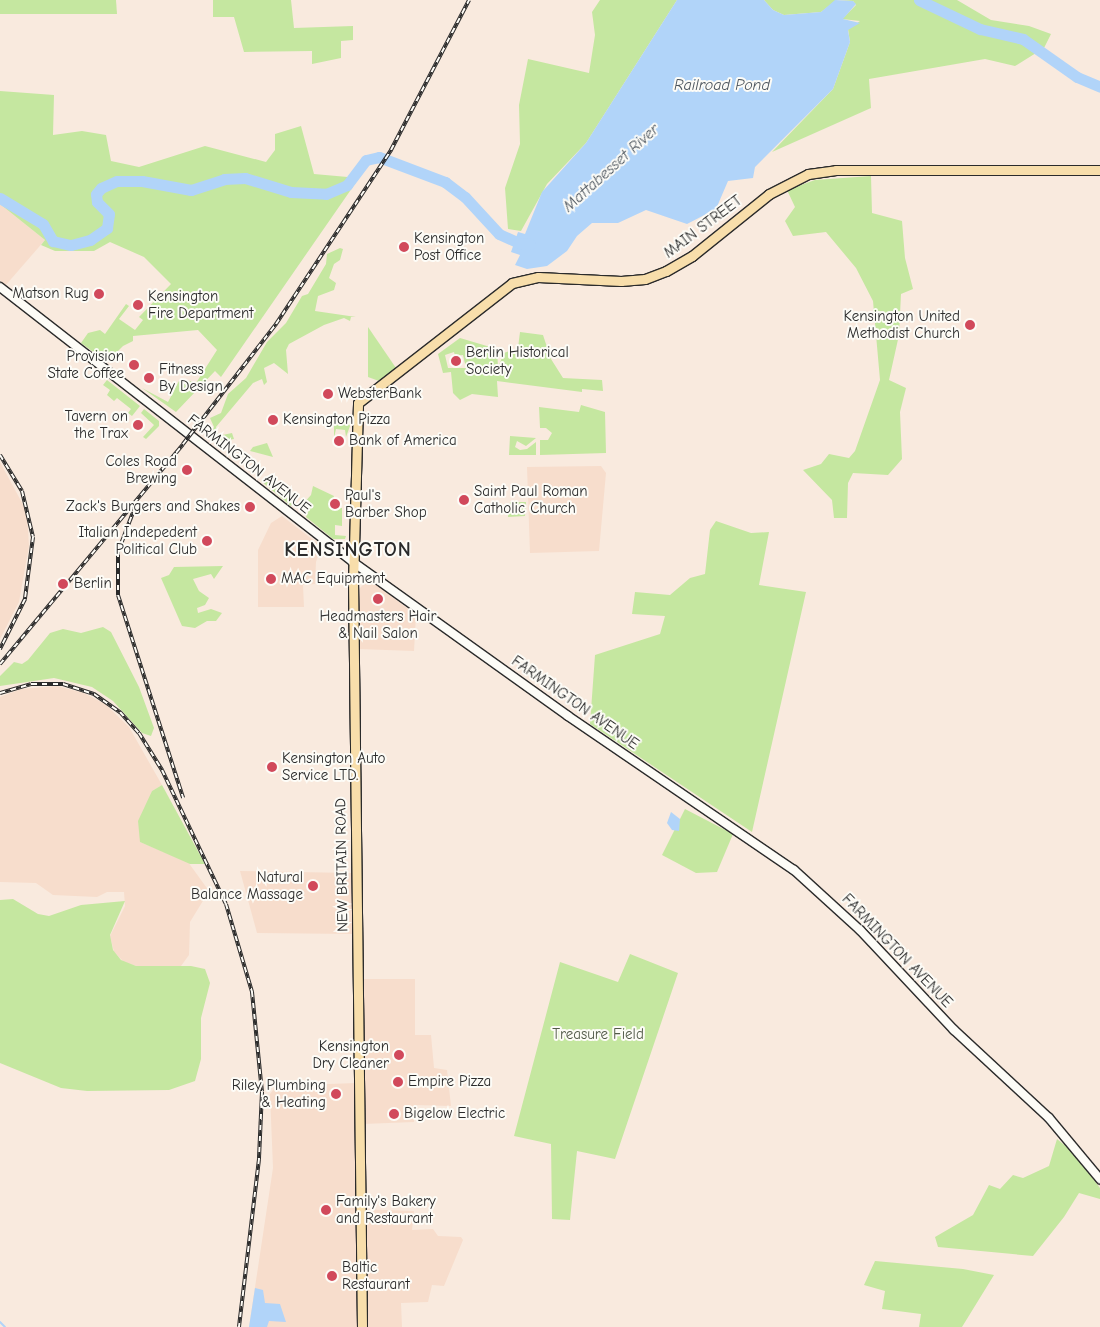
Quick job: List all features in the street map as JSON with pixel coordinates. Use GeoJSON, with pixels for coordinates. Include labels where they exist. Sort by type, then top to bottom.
{"type":"FeatureCollection","features":[{"type":"Feature","properties":{"kind":"main road","name":"MAIN STREET"},"geometry":{"type":"LineString","coordinates":[[358,403],[512,282],[538,278],[621,281],[645,279],[666,271],[692,256],[769,194],[808,174],[836,170],[1100,170]]}},
{"type":"Feature","properties":{"kind":"main road","name":"FARMINGTON AVENUE"},"geometry":{"type":"LineString","coordinates":[[0,287],[353,562],[568,716],[794,870],[860,930],[954,1030],[1048,1118],[1100,1179]]}},
{"type":"Feature","properties":{"kind":"main road","name":"NEW BRITAIN ROAD"},"geometry":{"type":"LineString","coordinates":[[358,403],[353,562],[362,1327]]}},
{"type":"Feature","properties":{"kind":"shaded area"},"geometry":{"type":"Polygon","coordinates":[[[0,204],[45,240],[5,286],[0,280],[0,204]]]}},
{"type":"Feature","properties":{"kind":"shaded area"},"geometry":{"type":"Polygon","coordinates":[[[0,462],[27,512],[29,546],[19,602],[0,639],[0,462]]]}},
{"type":"Feature","properties":{"kind":"shaded area"},"geometry":{"type":"Polygon","coordinates":[[[601,466],[606,473],[599,551],[530,553],[527,467],[601,466]]]}},
{"type":"Feature","properties":{"kind":"shaded area"},"geometry":{"type":"Polygon","coordinates":[[[282,516],[321,546],[316,562],[315,584],[303,585],[304,607],[258,607],[258,550],[271,523],[282,516]]]}},
{"type":"Feature","properties":{"kind":"shaded area"},"geometry":{"type":"Polygon","coordinates":[[[373,582],[416,615],[414,651],[358,649],[359,589],[365,583],[373,582]]]}},
{"type":"Feature","properties":{"kind":"shaded area"},"geometry":{"type":"Polygon","coordinates":[[[57,686],[84,693],[105,704],[129,727],[162,785],[152,791],[140,842],[188,862],[209,891],[190,922],[189,955],[181,966],[136,966],[124,962],[114,952],[110,936],[125,906],[124,892],[107,892],[97,897],[53,895],[36,883],[0,882],[0,697],[21,689],[57,686]]]}},
{"type":"Feature","properties":{"kind":"shaded area"},"geometry":{"type":"Polygon","coordinates":[[[240,871],[352,873],[353,934],[257,933],[240,871]]]}},
{"type":"Feature","properties":{"kind":"shaded area"},"geometry":{"type":"Polygon","coordinates":[[[363,979],[415,979],[415,1035],[431,1035],[434,1068],[447,1070],[451,1106],[414,1105],[414,1122],[363,1124],[363,979]]]}},
{"type":"Feature","properties":{"kind":"shaded area"},"geometry":{"type":"Polygon","coordinates":[[[356,1083],[357,1209],[414,1211],[412,1230],[433,1229],[438,1236],[461,1237],[463,1240],[444,1286],[432,1285],[428,1302],[401,1303],[402,1327],[249,1327],[273,1168],[270,1094],[276,1086],[356,1083]]]}},
{"type":"Feature","properties":{"kind":"green space"},"geometry":{"type":"Polygon","coordinates":[[[0,0],[116,0],[117,14],[0,14],[0,0]]]}},
{"type":"Feature","properties":{"kind":"green space"},"geometry":{"type":"Polygon","coordinates":[[[213,0],[291,0],[294,28],[353,26],[353,40],[341,41],[341,58],[312,64],[312,51],[244,52],[234,17],[213,17],[213,0]]]}},
{"type":"Feature","properties":{"kind":"green space"},"geometry":{"type":"Polygon","coordinates":[[[600,0],[677,0],[586,143],[547,184],[521,231],[508,229],[505,188],[520,144],[519,105],[528,59],[589,73],[595,35],[592,12],[600,0]]]}},
{"type":"Feature","properties":{"kind":"green space"},"geometry":{"type":"Polygon","coordinates":[[[764,0],[837,0],[821,12],[784,15],[773,10],[764,0]]]}},
{"type":"Feature","properties":{"kind":"green space"},"geometry":{"type":"Polygon","coordinates":[[[837,0],[957,0],[991,20],[1029,26],[1051,34],[1044,48],[1015,66],[985,59],[869,79],[871,108],[772,152],[833,89],[850,42],[848,29],[860,21],[842,19],[856,5],[853,1],[837,0]]]}},
{"type":"Feature","properties":{"kind":"green space"},"geometry":{"type":"Polygon","coordinates":[[[0,91],[54,95],[53,135],[82,131],[106,135],[111,161],[139,167],[205,146],[266,162],[275,150],[275,134],[301,126],[314,174],[359,178],[221,377],[215,371],[176,412],[142,388],[168,402],[179,381],[187,385],[190,381],[196,383],[217,350],[198,330],[133,336],[133,341],[123,346],[107,362],[81,343],[88,333],[100,330],[105,334],[126,304],[129,306],[119,319],[135,330],[143,320],[139,317],[171,284],[144,257],[110,242],[94,251],[55,251],[41,245],[45,240],[0,204],[0,91]]]}},
{"type":"Feature","properties":{"kind":"green space"},"geometry":{"type":"Polygon","coordinates":[[[871,176],[872,213],[902,221],[905,258],[913,289],[901,294],[899,335],[889,380],[906,388],[900,412],[902,459],[888,475],[853,473],[848,483],[847,518],[834,518],[832,500],[803,470],[821,464],[829,454],[849,458],[855,451],[880,380],[873,301],[856,268],[826,232],[793,236],[785,221],[795,207],[787,190],[815,180],[871,176]]]}},
{"type":"Feature","properties":{"kind":"green space"},"geometry":{"type":"Polygon","coordinates":[[[340,248],[343,249],[340,260],[334,264],[329,278],[336,283],[334,290],[318,296],[315,311],[356,317],[351,317],[350,321],[344,318],[324,325],[289,344],[286,350],[288,374],[274,363],[264,368],[267,382],[264,385],[262,379],[253,383],[216,427],[218,436],[232,433],[234,439],[215,442],[208,436],[214,427],[210,418],[221,413],[228,394],[246,378],[267,342],[286,323],[302,296],[308,294],[326,264],[327,254],[340,248]]]}},
{"type":"Feature","properties":{"kind":"green space"},"geometry":{"type":"Polygon","coordinates":[[[368,327],[396,368],[379,381],[368,377],[368,327]]]}},
{"type":"Feature","properties":{"kind":"green space"},"geometry":{"type":"Polygon","coordinates":[[[520,332],[543,335],[551,359],[563,378],[602,380],[603,391],[582,389],[582,392],[497,381],[498,397],[472,394],[460,400],[453,393],[451,372],[443,373],[438,354],[460,338],[497,349],[498,367],[504,353],[518,348],[520,332]],[[454,352],[445,355],[448,368],[466,368],[463,355],[455,356],[454,352]]]}},
{"type":"Feature","properties":{"kind":"green space"},"geometry":{"type":"Polygon","coordinates":[[[107,380],[140,406],[132,416],[128,413],[131,409],[117,398],[114,401],[107,395],[110,390],[103,385],[107,380]]]}},
{"type":"Feature","properties":{"kind":"green space"},"geometry":{"type":"Polygon","coordinates":[[[581,405],[605,412],[606,453],[540,455],[540,440],[548,440],[552,433],[546,428],[540,428],[539,407],[579,412],[581,405]]]}},
{"type":"Feature","properties":{"kind":"green space"},"geometry":{"type":"Polygon","coordinates":[[[144,409],[159,421],[159,426],[146,439],[143,437],[154,425],[141,413],[144,409]]]}},
{"type":"Feature","properties":{"kind":"green space"},"geometry":{"type":"Polygon","coordinates":[[[347,419],[350,426],[346,437],[345,430],[336,429],[334,438],[334,422],[347,419]]]}},
{"type":"Feature","properties":{"kind":"green space"},"geometry":{"type":"Polygon","coordinates":[[[510,436],[536,438],[526,446],[517,441],[515,447],[520,450],[527,449],[536,442],[536,455],[509,455],[510,436]]]}},
{"type":"Feature","properties":{"kind":"green space"},"geometry":{"type":"Polygon","coordinates":[[[267,443],[273,457],[250,451],[253,447],[267,443]]]}},
{"type":"Feature","properties":{"kind":"green space"},"geometry":{"type":"Polygon","coordinates":[[[264,479],[294,502],[291,506],[261,481],[264,479]]]}},
{"type":"Feature","properties":{"kind":"green space"},"geometry":{"type":"Polygon","coordinates":[[[313,486],[334,496],[329,508],[342,508],[342,526],[335,525],[335,535],[346,536],[345,539],[333,539],[306,517],[309,509],[302,505],[311,495],[313,486]]]}},
{"type":"Feature","properties":{"kind":"green space"},"geometry":{"type":"Polygon","coordinates":[[[510,502],[526,502],[525,516],[508,517],[510,502]]]}},
{"type":"Feature","properties":{"kind":"green space"},"geometry":{"type":"Polygon","coordinates":[[[716,521],[751,533],[769,532],[759,585],[806,592],[752,832],[590,724],[595,655],[660,634],[665,616],[632,614],[635,592],[670,595],[690,578],[705,574],[710,530],[716,521]]]}},
{"type":"Feature","properties":{"kind":"green space"},"geometry":{"type":"Polygon","coordinates":[[[223,566],[214,579],[211,574],[193,579],[199,591],[209,598],[205,605],[197,608],[198,613],[211,609],[222,613],[216,621],[207,621],[195,628],[182,626],[161,578],[169,575],[174,567],[223,566]]]}},
{"type":"Feature","properties":{"kind":"green space"},"geometry":{"type":"Polygon","coordinates":[[[103,627],[111,632],[139,687],[154,728],[151,736],[142,733],[113,701],[92,687],[54,678],[0,686],[0,676],[14,662],[22,664],[28,660],[50,633],[63,629],[81,633],[103,627]]]}},
{"type":"Feature","properties":{"kind":"green space"},"geometry":{"type":"Polygon","coordinates":[[[162,785],[205,864],[190,864],[140,842],[138,821],[152,791],[162,785]]]}},
{"type":"Feature","properties":{"kind":"green space"},"geometry":{"type":"Polygon","coordinates":[[[685,809],[733,834],[717,872],[696,873],[662,855],[685,809]]]}},
{"type":"Feature","properties":{"kind":"green space"},"geometry":{"type":"Polygon","coordinates":[[[13,899],[38,914],[49,916],[81,905],[125,901],[110,935],[113,950],[121,960],[136,966],[191,966],[205,969],[210,983],[201,1018],[201,1059],[195,1081],[169,1090],[87,1091],[61,1088],[0,1063],[0,900],[13,899]]]}},
{"type":"Feature","properties":{"kind":"green space","name":"Treasure Field"},"geometry":{"type":"Polygon","coordinates":[[[630,954],[678,973],[615,1159],[577,1151],[570,1220],[552,1219],[551,1144],[514,1136],[560,962],[618,982],[630,954]]]}},
{"type":"Feature","properties":{"kind":"green space"},"geometry":{"type":"Polygon","coordinates":[[[1057,1139],[1073,1152],[1100,1188],[1100,1199],[1079,1193],[1064,1217],[1033,1256],[938,1247],[935,1237],[973,1215],[989,1185],[1000,1189],[1013,1175],[1023,1178],[1049,1166],[1057,1139]]]}},
{"type":"Feature","properties":{"kind":"green space"},"geometry":{"type":"Polygon","coordinates":[[[875,1261],[963,1269],[994,1275],[962,1327],[919,1327],[921,1314],[882,1309],[885,1291],[864,1285],[875,1261]]]}},
{"type":"Feature","properties":{"kind":"water","name":"Railroad Pond"},"geometry":{"type":"Polygon","coordinates":[[[677,0],[764,0],[773,10],[784,15],[821,12],[835,0],[853,1],[856,4],[843,19],[860,23],[848,30],[850,42],[833,89],[755,167],[753,178],[728,181],[716,209],[687,224],[646,210],[618,223],[592,223],[577,236],[567,251],[547,266],[527,269],[515,265],[520,255],[511,252],[518,232],[525,234],[542,192],[586,143],[677,0]]]}},
{"type":"Feature","properties":{"kind":"water"},"geometry":{"type":"Polygon","coordinates":[[[671,812],[680,819],[679,831],[672,830],[667,823],[671,812]]]}},
{"type":"Feature","properties":{"kind":"water"},"geometry":{"type":"Polygon","coordinates":[[[255,1288],[263,1290],[265,1303],[280,1304],[286,1322],[269,1321],[267,1327],[249,1327],[255,1288]]]}},
{"type":"Feature","properties":{"kind":"waterway","name":"Mattabesset River"},"geometry":{"type":"LineString","coordinates":[[919,0],[980,29],[1023,39],[1077,77],[1100,87]]}},
{"type":"Feature","properties":{"kind":"waterway","name":"Mattabesset River"},"geometry":{"type":"LineString","coordinates":[[0,198],[43,224],[53,241],[71,245],[90,240],[107,228],[109,214],[97,202],[96,194],[101,188],[117,181],[142,181],[191,190],[224,179],[245,178],[291,192],[326,194],[347,185],[366,160],[379,157],[445,182],[465,197],[499,234],[519,243],[530,244]]}},
{"type":"Feature","properties":{"kind":"waterway"},"geometry":{"type":"LineString","coordinates":[[0,1322],[5,1327]]}},
{"type":"Feature","properties":{"kind":"railway"},"geometry":{"type":"LineString","coordinates":[[0,664],[183,444],[276,324],[391,150],[469,0]]}},
{"type":"Feature","properties":{"kind":"railway"},"geometry":{"type":"LineString","coordinates":[[0,455],[22,491],[33,537],[25,599],[0,649]]}},
{"type":"Feature","properties":{"kind":"railway"},"geometry":{"type":"LineString","coordinates":[[135,507],[118,552],[118,595],[183,798]]}},
{"type":"Feature","properties":{"kind":"railway"},"geometry":{"type":"LineString","coordinates":[[0,693],[31,684],[63,684],[94,694],[120,712],[139,733],[162,770],[226,904],[252,992],[262,1092],[259,1159],[239,1327]]}},
{"type":"Feature","properties":{"kind":"place","name":"Kensington Post Office"},"geometry":{"type":"Point","coordinates":[404,247]}},
{"type":"Feature","properties":{"kind":"place","name":"Matson Rug"},"geometry":{"type":"Point","coordinates":[99,294]}},
{"type":"Feature","properties":{"kind":"place","name":"Kensington Fire Department"},"geometry":{"type":"Point","coordinates":[138,305]}},
{"type":"Feature","properties":{"kind":"place","name":"Kensington United Methodist Church"},"geometry":{"type":"Point","coordinates":[970,325]}},
{"type":"Feature","properties":{"kind":"place","name":"Berlin Historical Society"},"geometry":{"type":"Point","coordinates":[456,361]}},
{"type":"Feature","properties":{"kind":"place","name":"Provision State Coffee"},"geometry":{"type":"Point","coordinates":[134,365]}},
{"type":"Feature","properties":{"kind":"place","name":"Fitness By Design"},"geometry":{"type":"Point","coordinates":[149,378]}},
{"type":"Feature","properties":{"kind":"place","name":"WebsterBank"},"geometry":{"type":"Point","coordinates":[328,394]}},
{"type":"Feature","properties":{"kind":"place","name":"Kensington Pizza"},"geometry":{"type":"Point","coordinates":[273,420]}},
{"type":"Feature","properties":{"kind":"place","name":"Tavern on the Trax"},"geometry":{"type":"Point","coordinates":[138,425]}},
{"type":"Feature","properties":{"kind":"place","name":"Bank of America"},"geometry":{"type":"Point","coordinates":[339,441]}},
{"type":"Feature","properties":{"kind":"place","name":"Coles Road Brewing"},"geometry":{"type":"Point","coordinates":[187,470]}},
{"type":"Feature","properties":{"kind":"place","name":"Saint Paul Roman Catholic Church"},"geometry":{"type":"Point","coordinates":[464,500]}},
{"type":"Feature","properties":{"kind":"place","name":"Paul's Barber Shop"},"geometry":{"type":"Point","coordinates":[335,504]}},
{"type":"Feature","properties":{"kind":"place","name":"Zack's Burgers and Shakes"},"geometry":{"type":"Point","coordinates":[250,507]}},
{"type":"Feature","properties":{"kind":"place","name":"Italian Indepedent Political Club"},"geometry":{"type":"Point","coordinates":[207,541]}},
{"type":"Feature","properties":{"kind":"place","name":"MAC Equipment"},"geometry":{"type":"Point","coordinates":[271,579]}},
{"type":"Feature","properties":{"kind":"place","name":"Berlin"},"geometry":{"type":"Point","coordinates":[63,584]}},
{"type":"Feature","properties":{"kind":"place","name":"Headmasters Hair & Nail Salon"},"geometry":{"type":"Point","coordinates":[378,599]}},
{"type":"Feature","properties":{"kind":"place","name":"Kensington Auto Service LTD."},"geometry":{"type":"Point","coordinates":[272,767]}},
{"type":"Feature","properties":{"kind":"place","name":"Natural Balance Massage"},"geometry":{"type":"Point","coordinates":[313,886]}},
{"type":"Feature","properties":{"kind":"place","name":"Kensington Dry Cleaner"},"geometry":{"type":"Point","coordinates":[399,1055]}},
{"type":"Feature","properties":{"kind":"place","name":"Empire Pizza"},"geometry":{"type":"Point","coordinates":[398,1082]}},
{"type":"Feature","properties":{"kind":"place","name":"Riley Plumbing & Heating"},"geometry":{"type":"Point","coordinates":[336,1094]}},
{"type":"Feature","properties":{"kind":"place","name":"Bigelow Electric"},"geometry":{"type":"Point","coordinates":[394,1114]}},
{"type":"Feature","properties":{"kind":"place","name":"Family's Bakery and Restaurant"},"geometry":{"type":"Point","coordinates":[326,1210]}},
{"type":"Feature","properties":{"kind":"place","name":"Baltic Restaurant"},"geometry":{"type":"Point","coordinates":[332,1276]}},
{"type":"Feature","properties":{"kind":"district","name":"KENSINGTON"},"geometry":{"type":"Point","coordinates":[348,549]}}]}
